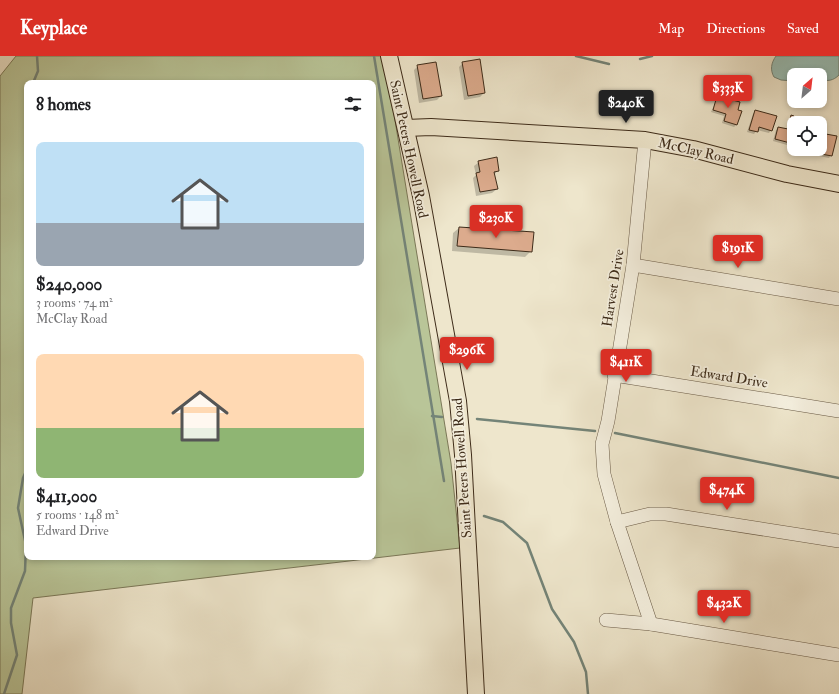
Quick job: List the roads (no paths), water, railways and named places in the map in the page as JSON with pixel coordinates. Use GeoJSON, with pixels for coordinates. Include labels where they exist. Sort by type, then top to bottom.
{"type":"FeatureCollection","features":[{"type":"Feature","properties":{"kind":"main road","name":"Saint Peters Howell Road"},"geometry":{"type":"LineString","coordinates":[[389,56],[421,196],[458,401],[464,455],[476,694]]}},
{"type":"Feature","properties":{"kind":"main road","name":"McClay Road"},"geometry":{"type":"LineString","coordinates":[[406,128],[431,127],[645,140],[694,149],[787,174],[839,184]]}},
{"type":"Feature","properties":{"kind":"street","name":"Harvest Drive"},"geometry":{"type":"LineString","coordinates":[[645,140],[633,265],[614,375],[608,421],[602,444],[604,474],[617,522],[651,624]]}},
{"type":"Feature","properties":{"kind":"street"},"geometry":{"type":"LineString","coordinates":[[633,265],[839,299]]}},
{"type":"Feature","properties":{"kind":"street","name":"Edward Drive"},"geometry":{"type":"LineString","coordinates":[[614,375],[839,411]]}},
{"type":"Feature","properties":{"kind":"street"},"geometry":{"type":"LineString","coordinates":[[617,522],[650,514],[666,514],[839,541]]}},
{"type":"Feature","properties":{"kind":"street"},"geometry":{"type":"LineString","coordinates":[[606,620],[651,624],[839,655]]}},
{"type":"Feature","properties":{"kind":"water"},"geometry":{"type":"Polygon","coordinates":[[[776,56],[839,56],[839,75],[835,78],[827,80],[827,68],[787,68],[787,80],[781,80],[774,77],[772,72],[773,61],[776,56]]]}},
{"type":"Feature","properties":{"kind":"waterway"},"geometry":{"type":"LineString","coordinates":[[34,80],[38,71],[37,56]]}},
{"type":"Feature","properties":{"kind":"waterway"},"geometry":{"type":"LineString","coordinates":[[374,56],[444,481]]}},
{"type":"Feature","properties":{"kind":"waterway"},"geometry":{"type":"LineString","coordinates":[[576,56],[609,64]]}},
{"type":"Feature","properties":{"kind":"waterway"},"geometry":{"type":"LineString","coordinates":[[640,59],[652,56]]}},
{"type":"Feature","properties":{"kind":"waterway"},"geometry":{"type":"LineString","coordinates":[[432,416],[442,417]]}},
{"type":"Feature","properties":{"kind":"waterway"},"geometry":{"type":"LineString","coordinates":[[477,419],[595,431]]}},
{"type":"Feature","properties":{"kind":"waterway"},"geometry":{"type":"LineString","coordinates":[[615,433],[839,478]]}},
{"type":"Feature","properties":{"kind":"waterway"},"geometry":{"type":"LineString","coordinates":[[24,476],[18,508],[24,536]]}},
{"type":"Feature","properties":{"kind":"waterway"},"geometry":{"type":"LineString","coordinates":[[484,516],[503,522],[527,543],[552,609],[574,642],[586,672],[588,694]]}},
{"type":"Feature","properties":{"kind":"waterway"},"geometry":{"type":"LineString","coordinates":[[4,694],[17,655],[11,623],[11,608],[25,571],[25,560]]}}]}
